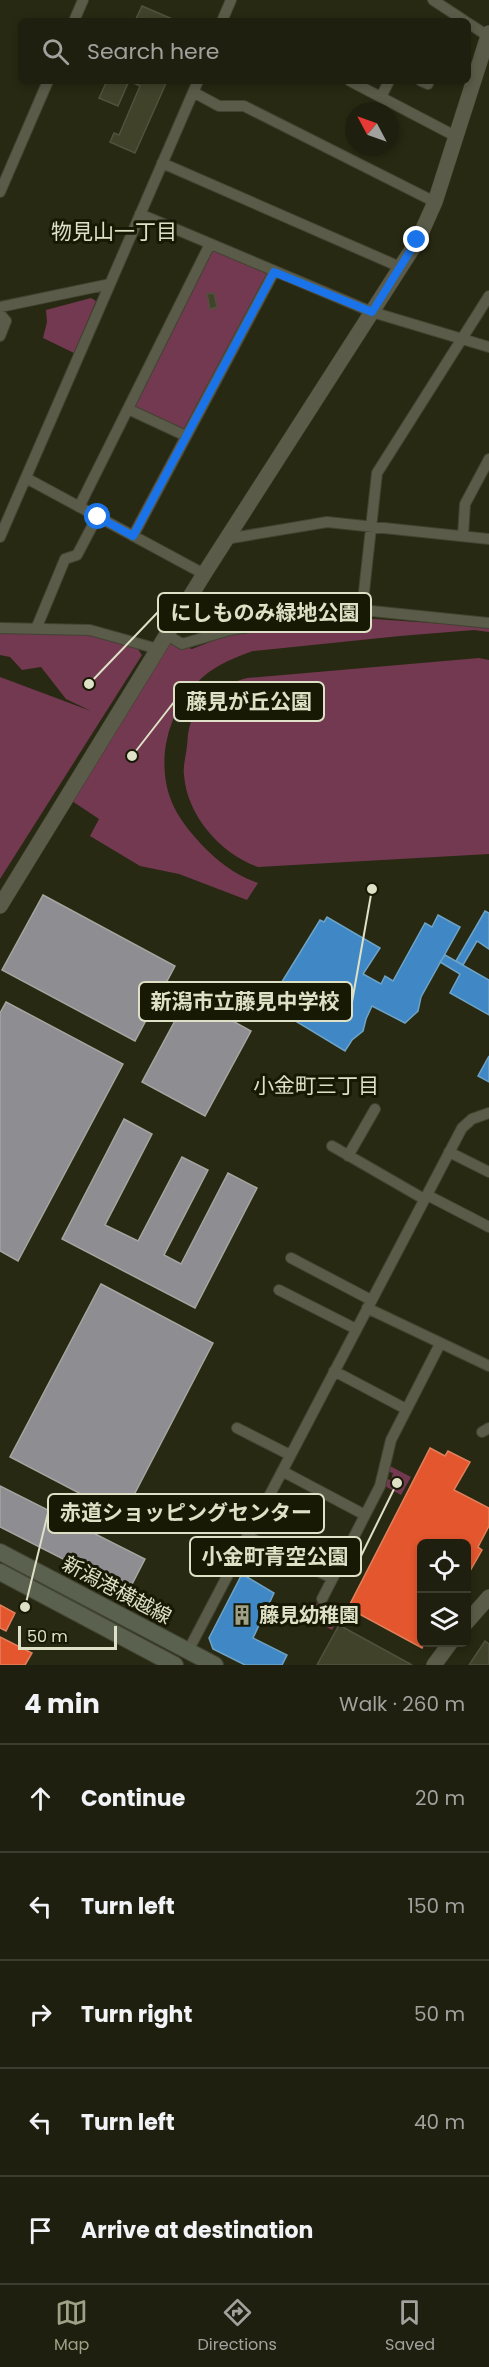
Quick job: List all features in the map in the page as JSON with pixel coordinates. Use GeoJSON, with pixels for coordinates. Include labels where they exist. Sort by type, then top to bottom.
{"type":"FeatureCollection","features":[{"type":"Feature","properties":{"kind":"main road","name":"新潟港横越線"},"geometry":{"type":"LineString","coordinates":[[0,1552],[215,1665]]}},
{"type":"Feature","properties":{"kind":"main road","name":"新潟港横越線"},"geometry":{"type":"LineString","coordinates":[[0,1572],[175,1665]]}},
{"type":"Feature","properties":{"kind":"street"},"geometry":{"type":"LineString","coordinates":[[75,18],[83,0]]}},
{"type":"Feature","properties":{"kind":"street"},"geometry":{"type":"LineString","coordinates":[[227,18],[231,0]]}},
{"type":"Feature","properties":{"kind":"street"},"geometry":{"type":"LineString","coordinates":[[433,0],[461,18]]}},
{"type":"Feature","properties":{"kind":"street"},"geometry":{"type":"LineString","coordinates":[[0,906],[204,574],[417,240],[435,202],[489,35],[471,24]]}},
{"type":"Feature","properties":{"kind":"street"},"geometry":{"type":"LineString","coordinates":[[0,192],[47,84]]}},
{"type":"Feature","properties":{"kind":"street"},"geometry":{"type":"LineString","coordinates":[[357,84],[457,136]]}},
{"type":"Feature","properties":{"kind":"street"},"geometry":{"type":"LineString","coordinates":[[381,97],[388,84]]}},
{"type":"Feature","properties":{"kind":"street"},"geometry":{"type":"LineString","coordinates":[[0,537],[195,86],[219,106],[244,106],[435,202]]}},
{"type":"Feature","properties":{"kind":"street"},"geometry":{"type":"LineString","coordinates":[[162,163],[400,267]]}},
{"type":"Feature","properties":{"kind":"street"},"geometry":{"type":"LineString","coordinates":[[140,214],[372,312],[489,347]]}},
{"type":"Feature","properties":{"kind":"street"},"geometry":{"type":"LineString","coordinates":[[79,507],[210,244]]}},
{"type":"Feature","properties":{"kind":"street"},"geometry":{"type":"LineString","coordinates":[[133,536],[274,272]]}},
{"type":"Feature","properties":{"kind":"street"},"geometry":{"type":"LineString","coordinates":[[0,307],[110,284]]}},
{"type":"Feature","properties":{"kind":"street"},"geometry":{"type":"LineString","coordinates":[[362,610],[377,473],[489,296]]}},
{"type":"Feature","properties":{"kind":"street"},"geometry":{"type":"LineString","coordinates":[[0,314],[6,321],[0,336]]}},
{"type":"Feature","properties":{"kind":"street"},"geometry":{"type":"LineString","coordinates":[[128,409],[186,436]]}},
{"type":"Feature","properties":{"kind":"street"},"geometry":{"type":"LineString","coordinates":[[463,536],[465,504],[489,459]]}},
{"type":"Feature","properties":{"kind":"street"},"geometry":{"type":"LineString","coordinates":[[26,478],[204,574]]}},
{"type":"Feature","properties":{"kind":"street"},"geometry":{"type":"LineString","coordinates":[[36,629],[65,559],[77,555],[98,517]]}},
{"type":"Feature","properties":{"kind":"street"},"geometry":{"type":"LineString","coordinates":[[226,539],[327,522],[489,539]]}},
{"type":"Feature","properties":{"kind":"street"},"geometry":{"type":"LineString","coordinates":[[167,635],[182,644],[230,630],[362,610],[489,623]]}},
{"type":"Feature","properties":{"kind":"street"},"geometry":{"type":"LineString","coordinates":[[0,628],[90,630],[158,649]]}},
{"type":"Feature","properties":{"kind":"street"},"geometry":{"type":"LineString","coordinates":[[348,1156],[375,1109]]}},
{"type":"Feature","properties":{"kind":"street"},"geometry":{"type":"LineString","coordinates":[[188,1651],[462,1128],[468,1122],[489,1113]]}},
{"type":"Feature","properties":{"kind":"street"},"geometry":{"type":"LineString","coordinates":[[332,1146],[425,1197],[489,1227]]}},
{"type":"Feature","properties":{"kind":"street"},"geometry":{"type":"LineString","coordinates":[[449,1152],[489,1172]]}},
{"type":"Feature","properties":{"kind":"street"},"geometry":{"type":"LineString","coordinates":[[291,1258],[440,1344],[489,1366]]}},
{"type":"Feature","properties":{"kind":"street"},"geometry":{"type":"LineString","coordinates":[[279,1290],[356,1329]]}},
{"type":"Feature","properties":{"kind":"street"},"geometry":{"type":"LineString","coordinates":[[322,1599],[380,1486],[391,1440],[440,1344]]}},
{"type":"Feature","properties":{"kind":"street"},"geometry":{"type":"LineString","coordinates":[[334,1371],[406,1409]]}},
{"type":"Feature","properties":{"kind":"street"},"geometry":{"type":"LineString","coordinates":[[237,1428],[290,1455]]}},
{"type":"Feature","properties":{"kind":"street"},"geometry":{"type":"LineString","coordinates":[[282,1471],[365,1515]]}},
{"type":"Feature","properties":{"kind":"street"},"geometry":{"type":"LineString","coordinates":[[247,1536],[332,1578]]}},
{"type":"Feature","properties":{"kind":"street"},"geometry":{"type":"LineString","coordinates":[[471,1617],[489,1597]]}},
{"type":"Feature","properties":{"kind":"street"},"geometry":{"type":"LineString","coordinates":[[434,1665],[447,1647]]}},
{"type":"Feature","properties":{"kind":"shaded area"},"geometry":{"type":"Polygon","coordinates":[[[210,244],[274,272],[186,436],[128,409],[210,244]]]}},
{"type":"Feature","properties":{"kind":"shaded area"},"geometry":{"type":"Polygon","coordinates":[[[91,298],[96,301],[74,353],[43,338],[47,322],[46,310],[91,298]]]}},
{"type":"Feature","properties":{"kind":"shaded area"},"geometry":{"type":"Polygon","coordinates":[[[346,617],[489,627],[489,632],[474,630],[253,651],[215,668],[192,689],[181,703],[173,719],[168,737],[165,772],[168,790],[180,817],[201,844],[227,867],[258,883],[247,900],[179,874],[140,866],[90,836],[99,819],[72,801],[162,651],[172,643],[192,649],[230,634],[346,617]]]}},
{"type":"Feature","properties":{"kind":"shaded area"},"geometry":{"type":"Polygon","coordinates":[[[0,628],[90,630],[133,642],[142,655],[0,879],[0,677],[91,711],[66,699],[41,667],[22,670],[10,657],[0,655],[0,628]]]}},
{"type":"Feature","properties":{"kind":"shaded area"},"geometry":{"type":"Polygon","coordinates":[[[479,658],[489,660],[489,854],[258,867],[231,853],[208,832],[199,819],[192,805],[184,775],[188,732],[198,708],[220,689],[247,678],[479,658]]]}},
{"type":"Feature","properties":{"kind":"shaded area"},"geometry":{"type":"Polygon","coordinates":[[[390,1466],[411,1477],[401,1495],[385,1486],[387,1479],[391,1480],[393,1473],[389,1472],[390,1466]]]}},
{"type":"Feature","properties":{"kind":"shaded area"},"geometry":{"type":"Polygon","coordinates":[[[320,1600],[325,1603],[323,1607],[339,1616],[332,1630],[305,1615],[313,1602],[317,1604],[320,1600]]]}},
{"type":"Feature","properties":{"kind":"building: Shops"},"geometry":{"type":"Polygon","coordinates":[[[430,1448],[445,1456],[448,1451],[470,1462],[454,1490],[489,1508],[489,1526],[478,1547],[482,1550],[471,1569],[471,1539],[417,1539],[417,1645],[348,1608],[430,1448]]]}},
{"type":"Feature","properties":{"kind":"building: Shops"},"geometry":{"type":"Polygon","coordinates":[[[0,1605],[15,1613],[6,1631],[0,1628],[0,1605]]]}},
{"type":"Feature","properties":{"kind":"building: Shops"},"geometry":{"type":"Polygon","coordinates":[[[0,1637],[32,1653],[25,1665],[0,1665],[0,1637]]]}},
{"type":"Feature","properties":{"kind":"building: Schools"},"geometry":{"type":"Polygon","coordinates":[[[485,911],[489,913],[489,949],[477,941],[463,965],[456,961],[485,911]]]}},
{"type":"Feature","properties":{"kind":"building: Schools"},"geometry":{"type":"Polygon","coordinates":[[[438,915],[460,927],[421,997],[418,1011],[405,1023],[372,1006],[363,1031],[352,1040],[345,1051],[274,1008],[278,1001],[272,998],[320,920],[324,922],[327,917],[380,948],[363,974],[381,984],[385,976],[393,981],[425,923],[432,927],[438,915]]]}},
{"type":"Feature","properties":{"kind":"building: Schools"},"geometry":{"type":"Polygon","coordinates":[[[445,955],[489,980],[489,1015],[450,993],[460,974],[440,962],[445,955]]]}},
{"type":"Feature","properties":{"kind":"building: Schools"},"geometry":{"type":"Polygon","coordinates":[[[489,1056],[489,1082],[478,1076],[489,1056]]]}},
{"type":"Feature","properties":{"kind":"building: Schools","name":"藤見幼稚園"},"geometry":{"type":"Polygon","coordinates":[[[242,1574],[274,1593],[253,1638],[287,1655],[282,1665],[245,1665],[213,1649],[209,1638],[242,1574]]]}},
{"type":"Feature","properties":{"kind":"building: Industry"},"geometry":{"type":"Polygon","coordinates":[[[43,895],[175,966],[135,1041],[2,970],[43,895]]]}},
{"type":"Feature","properties":{"kind":"building: Industry"},"geometry":{"type":"Polygon","coordinates":[[[6,1002],[123,1064],[18,1261],[0,1251],[0,1013],[6,1002]]]}},
{"type":"Feature","properties":{"kind":"building: Industry"},"geometry":{"type":"Polygon","coordinates":[[[184,1004],[216,1021],[220,1014],[251,1031],[205,1116],[142,1082],[184,1004]]]}},
{"type":"Feature","properties":{"kind":"building: Industry"},"geometry":{"type":"Polygon","coordinates":[[[124,1119],[152,1134],[105,1225],[138,1241],[182,1157],[208,1170],[164,1255],[181,1264],[228,1173],[257,1188],[195,1308],[62,1239],[124,1119]]]}},
{"type":"Feature","properties":{"kind":"building: Industry"},"geometry":{"type":"Polygon","coordinates":[[[101,1284],[213,1343],[123,1516],[10,1457],[101,1284]]]}},
{"type":"Feature","properties":{"kind":"building: Industry"},"geometry":{"type":"Polygon","coordinates":[[[0,1486],[145,1559],[128,1592],[0,1527],[0,1486]]]}},
{"type":"Feature","properties":{"kind":"building: Other"},"geometry":{"type":"Polygon","coordinates":[[[142,6],[170,18],[136,18],[142,6]]]}},
{"type":"Feature","properties":{"kind":"building: Other"},"geometry":{"type":"Polygon","coordinates":[[[106,84],[128,84],[118,106],[99,98],[106,84]]]}},
{"type":"Feature","properties":{"kind":"building: Other"},"geometry":{"type":"Polygon","coordinates":[[[136,84],[166,84],[135,153],[110,142],[114,133],[119,135],[140,86],[136,84]]]}},
{"type":"Feature","properties":{"kind":"building: Other"},"geometry":{"type":"Polygon","coordinates":[[[214,293],[217,307],[210,309],[207,294],[214,293]]]}},
{"type":"Feature","properties":{"kind":"building: Other"},"geometry":{"type":"Polygon","coordinates":[[[339,1625],[412,1665],[317,1665],[339,1625]]]}},
{"type":"Feature","properties":{"kind":"building: Other"},"geometry":{"type":"Polygon","coordinates":[[[485,1641],[489,1644],[489,1665],[469,1665],[485,1641]]]}},
{"type":"Feature","properties":{"kind":"place","name":"にしものみ緑地公園"},"geometry":{"type":"Point","coordinates":[89,684]}},
{"type":"Feature","properties":{"kind":"place","name":"藤見が丘公園"},"geometry":{"type":"Point","coordinates":[132,756]}},
{"type":"Feature","properties":{"kind":"place","name":"新潟市立藤見中学校"},"geometry":{"type":"Point","coordinates":[372,889]}},
{"type":"Feature","properties":{"kind":"place","name":"小金町青空公園"},"geometry":{"type":"Point","coordinates":[397,1483]}},
{"type":"Feature","properties":{"kind":"place","name":"赤道ショッピングセンター"},"geometry":{"type":"Point","coordinates":[25,1607]}},
{"type":"Feature","properties":{"kind":"place","name":"藤見幼稚園"},"geometry":{"type":"Point","coordinates":[242,1615]}},
{"type":"Feature","properties":{"kind":"district","name":"物見山一丁目"},"geometry":{"type":"Point","coordinates":[114,231]}},
{"type":"Feature","properties":{"kind":"district","name":"小金町三丁目"},"geometry":{"type":"Point","coordinates":[316,1085]}},
{"type":"Feature","properties":{"kind":"route"},"geometry":{"type":"LineString","coordinates":[[98,517],[133,536],[274,272],[372,312],[417,240]]}}]}
